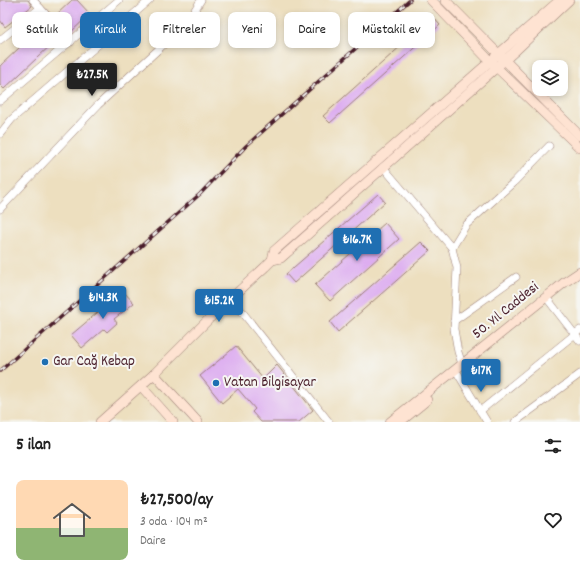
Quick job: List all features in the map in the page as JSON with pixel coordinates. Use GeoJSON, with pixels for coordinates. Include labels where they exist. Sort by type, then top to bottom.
{"type":"FeatureCollection","features":[{"type":"Feature","properties":{"kind":"street"},"geometry":{"type":"LineString","coordinates":[[33,0],[44,12]]}},
{"type":"Feature","properties":{"kind":"street"},"geometry":{"type":"LineString","coordinates":[[72,41],[119,0]]}},
{"type":"Feature","properties":{"kind":"street"},"geometry":{"type":"LineString","coordinates":[[0,134],[12,119],[150,0]]}},
{"type":"Feature","properties":{"kind":"street"},"geometry":{"type":"LineString","coordinates":[[0,209],[98,105],[186,24],[201,0]]}},
{"type":"Feature","properties":{"kind":"street"},"geometry":{"type":"LineString","coordinates":[[431,0],[487,50],[501,58],[580,136]]}},
{"type":"Feature","properties":{"kind":"street"},"geometry":{"type":"LineString","coordinates":[[445,0],[487,50],[493,64],[580,148]]}},
{"type":"Feature","properties":{"kind":"street"},"geometry":{"type":"LineString","coordinates":[[501,58],[560,0]]}},
{"type":"Feature","properties":{"kind":"street"},"geometry":{"type":"LineString","coordinates":[[272,260],[274,251],[570,0]]}},
{"type":"Feature","properties":{"kind":"street"},"geometry":{"type":"LineString","coordinates":[[0,40],[40,8]]}},
{"type":"Feature","properties":{"kind":"street"},"geometry":{"type":"LineString","coordinates":[[0,101],[64,48]]}},
{"type":"Feature","properties":{"kind":"street"},"geometry":{"type":"LineString","coordinates":[[100,422],[154,374],[272,260],[280,258],[382,167],[493,64]]}},
{"type":"Feature","properties":{"kind":"street"},"geometry":{"type":"LineString","coordinates":[[452,248],[466,225],[514,182],[549,146]]}},
{"type":"Feature","properties":{"kind":"street"},"geometry":{"type":"LineString","coordinates":[[382,167],[452,248],[457,268],[454,321],[456,342],[462,364]]}},
{"type":"Feature","properties":{"kind":"street","name":"50. Yıl Caddesi"},"geometry":{"type":"LineString","coordinates":[[392,421],[580,272]]}},
{"type":"Feature","properties":{"kind":"street","name":"50. Yıl Caddesi"},"geometry":{"type":"LineString","coordinates":[[392,421],[407,418],[458,374],[580,277]]}},
{"type":"Feature","properties":{"kind":"street"},"geometry":{"type":"LineString","coordinates":[[454,321],[516,278]]}},
{"type":"Feature","properties":{"kind":"street"},"geometry":{"type":"LineString","coordinates":[[232,298],[329,422]]}},
{"type":"Feature","properties":{"kind":"street"},"geometry":{"type":"LineString","coordinates":[[549,301],[577,332],[580,341]]}},
{"type":"Feature","properties":{"kind":"street"},"geometry":{"type":"LineString","coordinates":[[480,411],[577,332]]}},
{"type":"Feature","properties":{"kind":"street"},"geometry":{"type":"LineString","coordinates":[[154,374],[198,422]]}},
{"type":"Feature","properties":{"kind":"street"},"geometry":{"type":"LineString","coordinates":[[458,374],[487,422]]}},
{"type":"Feature","properties":{"kind":"street"},"geometry":{"type":"LineString","coordinates":[[515,422],[580,374]]}},
{"type":"Feature","properties":{"kind":"street"},"geometry":{"type":"LineString","coordinates":[[141,386],[173,422]]}},
{"type":"Feature","properties":{"kind":"building"},"geometry":{"type":"Polygon","coordinates":[[[0,0],[28,0],[32,6],[24,12],[12,12],[12,22],[5,27],[0,20],[0,0]]]}},
{"type":"Feature","properties":{"kind":"building"},"geometry":{"type":"Polygon","coordinates":[[[72,0],[77,0],[88,12],[80,12],[80,24],[72,31],[72,12],[59,12],[72,0]]]}},
{"type":"Feature","properties":{"kind":"building"},"geometry":{"type":"Polygon","coordinates":[[[435,19],[440,25],[435,29],[435,19]]]}},
{"type":"Feature","properties":{"kind":"building"},"geometry":{"type":"Polygon","coordinates":[[[19,48],[48,48],[4,89],[0,85],[0,66],[19,48]]]}},
{"type":"Feature","properties":{"kind":"building"},"geometry":{"type":"Polygon","coordinates":[[[399,48],[414,48],[330,123],[323,116],[399,48]]]}},
{"type":"Feature","properties":{"kind":"building"},"geometry":{"type":"Polygon","coordinates":[[[378,194],[385,202],[294,283],[286,274],[378,194]]]}},
{"type":"Feature","properties":{"kind":"building"},"geometry":{"type":"Polygon","coordinates":[[[385,223],[399,239],[330,301],[315,285],[385,223]]]}},
{"type":"Feature","properties":{"kind":"building"},"geometry":{"type":"Polygon","coordinates":[[[421,242],[430,251],[338,332],[330,322],[421,242]]]}},
{"type":"Feature","properties":{"kind":"building"},"geometry":{"type":"Polygon","coordinates":[[[123,291],[134,303],[114,319],[117,323],[107,332],[104,329],[82,348],[71,335],[123,291]]]}},
{"type":"Feature","properties":{"kind":"building"},"geometry":{"type":"Polygon","coordinates":[[[236,346],[263,379],[277,365],[313,410],[299,422],[261,422],[252,412],[255,409],[238,389],[222,403],[200,376],[236,346]]]}},
{"type":"Feature","properties":{"kind":"railway"},"geometry":{"type":"LineString","coordinates":[[0,371],[200,194],[246,146],[410,0]]}},
{"type":"Feature","properties":{"kind":"place","name":"Gar Cağ Kebap"},"geometry":{"type":"Point","coordinates":[45,362]}},
{"type":"Feature","properties":{"kind":"place","name":"Vatan Bilgisayar"},"geometry":{"type":"Point","coordinates":[216,383]}}]}
